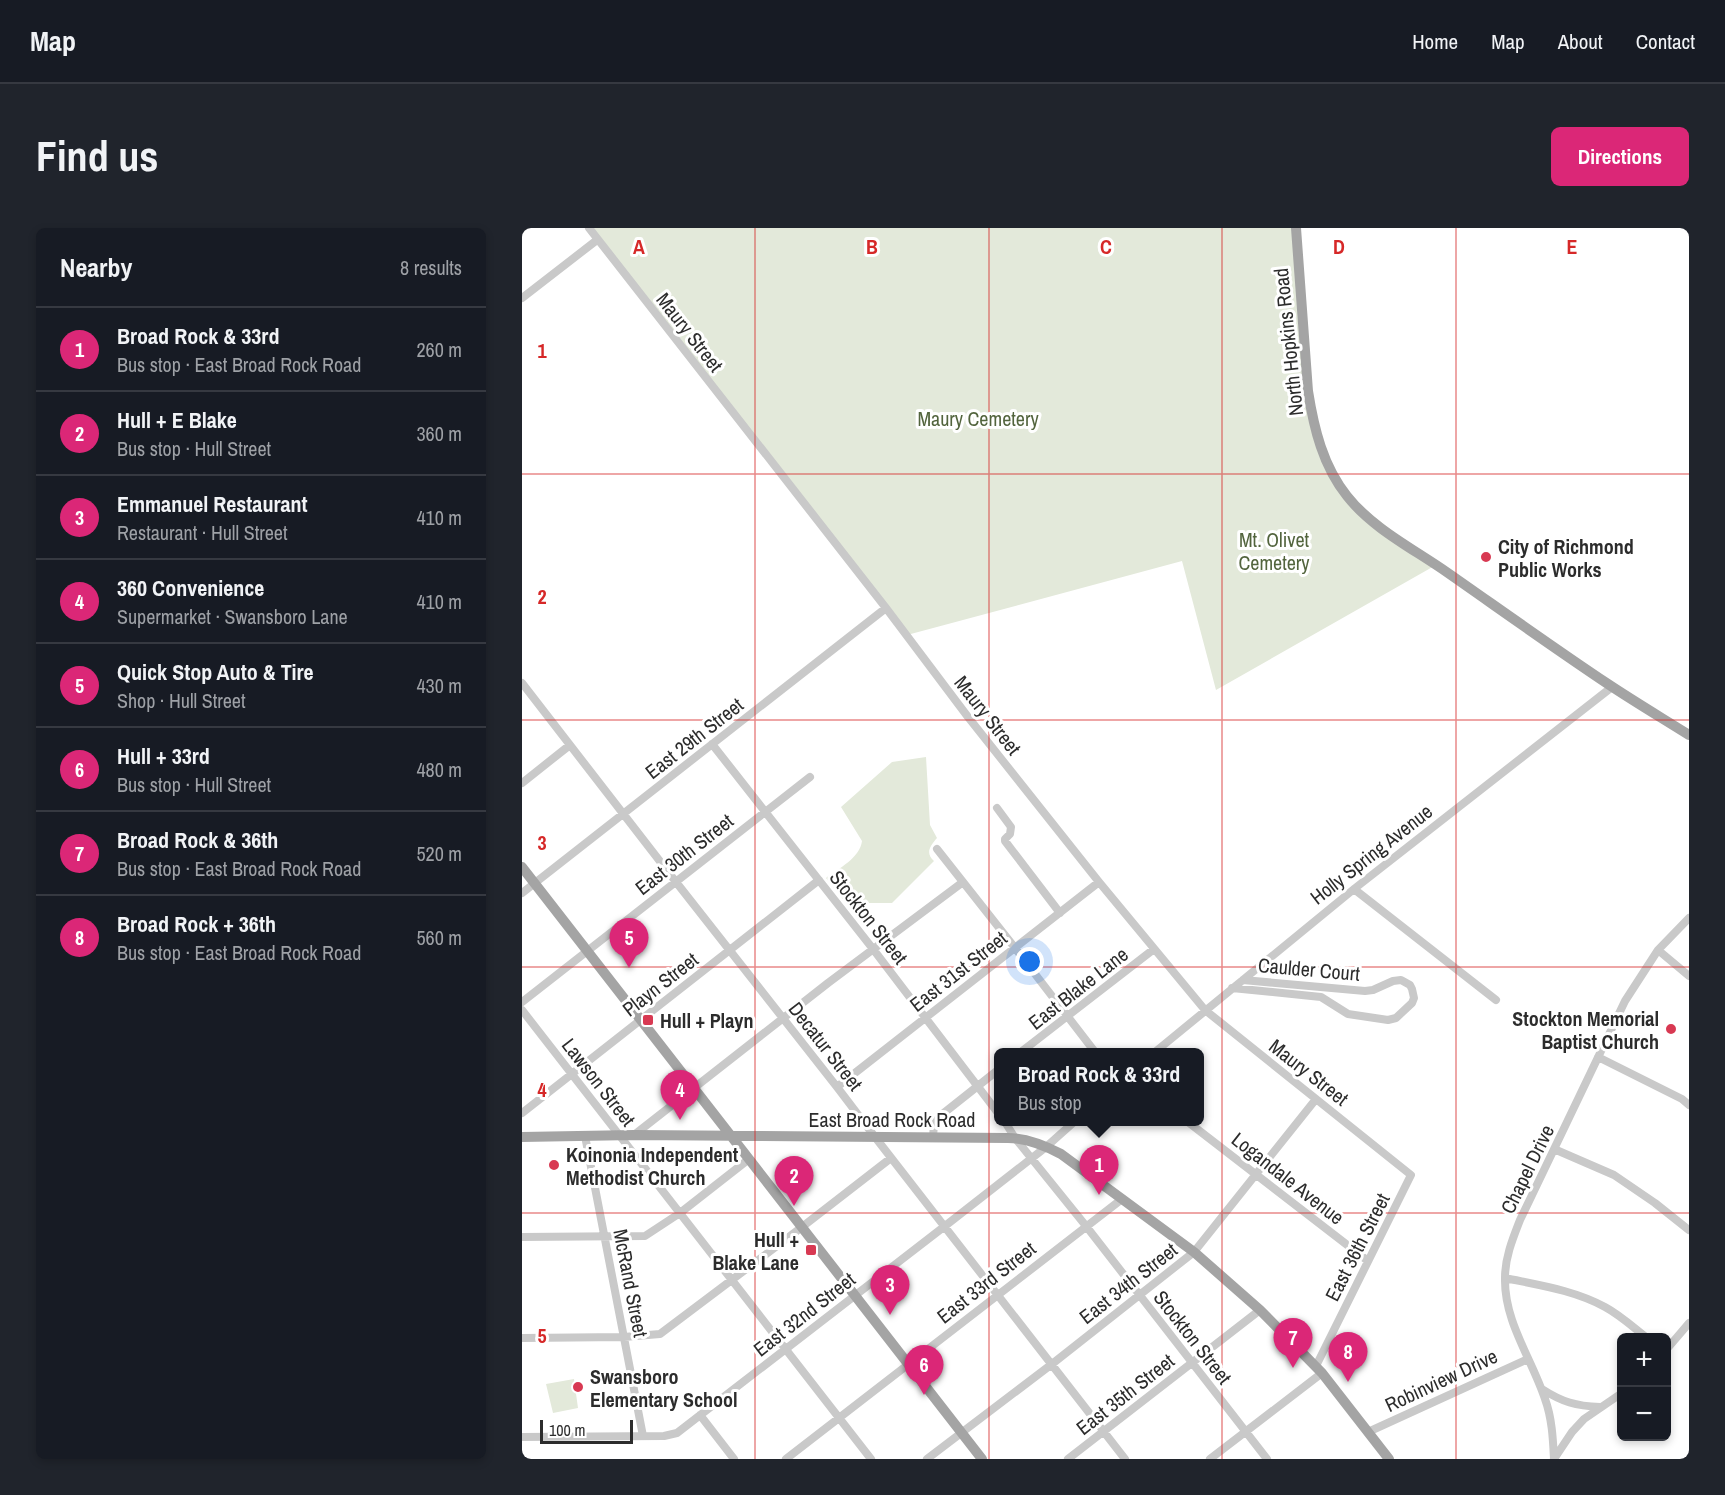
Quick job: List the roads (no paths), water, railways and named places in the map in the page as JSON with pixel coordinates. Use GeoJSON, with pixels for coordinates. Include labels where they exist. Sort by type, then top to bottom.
{"type":"FeatureCollection","features":[{"type":"Feature","properties":{"kind":"main road","name":"North Hopkins Road"},"geometry":{"type":"LineString","coordinates":[[1296,228],[1308,391],[1312,416],[1325,460],[1346,495],[1367,517],[1397,539],[1612,687],[1689,735]]}},
{"type":"Feature","properties":{"kind":"main road"},"geometry":{"type":"LineString","coordinates":[[522,867],[982,1459]]}},
{"type":"Feature","properties":{"kind":"main road","name":"East Broad Rock Road"},"geometry":{"type":"LineString","coordinates":[[522,1137],[620,1135],[933,1137],[1015,1138],[1030,1141],[1060,1154],[1122,1199],[1194,1252],[1260,1310],[1319,1369],[1389,1459]]}},
{"type":"Feature","properties":{"kind":"street","name":"Maury Street"},"geometry":{"type":"LineString","coordinates":[[589,228],[886,608],[968,717],[1099,882],[1205,1010],[1411,1175]]}},
{"type":"Feature","properties":{"kind":"street"},"geometry":{"type":"LineString","coordinates":[[522,298],[597,240]]}},
{"type":"Feature","properties":{"kind":"street","name":"East 29th Street"},"geometry":{"type":"LineString","coordinates":[[522,893],[886,608]]}},
{"type":"Feature","properties":{"kind":"street","name":"Decatur Street"},"geometry":{"type":"LineString","coordinates":[[522,683],[1125,1459]]}},
{"type":"Feature","properties":{"kind":"street","name":"Holly Spring Avenue"},"geometry":{"type":"LineString","coordinates":[[1161,1048],[1353,888],[1612,687]]}},
{"type":"Feature","properties":{"kind":"street","name":"Stockton Street"},"geometry":{"type":"LineString","coordinates":[[712,744],[994,1106]]}},
{"type":"Feature","properties":{"kind":"street"},"geometry":{"type":"LineString","coordinates":[[522,783],[570,745]]}},
{"type":"Feature","properties":{"kind":"street","name":"East 30th Street"},"geometry":{"type":"LineString","coordinates":[[522,1002],[810,777]]}},
{"type":"Feature","properties":{"kind":"street"},"geometry":{"type":"LineString","coordinates":[[997,808],[1011,827],[1010,834],[1005,841],[1060,914]]}},
{"type":"Feature","properties":{"kind":"street"},"geometry":{"type":"LineString","coordinates":[[937,849],[1016,948],[1091,1048]]}},
{"type":"Feature","properties":{"kind":"street","name":"Playn Street"},"geometry":{"type":"LineString","coordinates":[[522,1113],[819,880]]}},
{"type":"Feature","properties":{"kind":"street"},"geometry":{"type":"LineString","coordinates":[[634,1135],[783,1018],[963,882]]}},
{"type":"Feature","properties":{"kind":"street","name":"East 31st Street"},"geometry":{"type":"LineString","coordinates":[[837,1087],[1099,882]]}},
{"type":"Feature","properties":{"kind":"street"},"geometry":{"type":"LineString","coordinates":[[1353,888],[1496,1000]]}},
{"type":"Feature","properties":{"kind":"street","name":"Chapel Drive"},"geometry":{"type":"LineString","coordinates":[[1554,1459],[1553,1440],[1542,1389],[1510,1316],[1505,1292],[1507,1256],[1520,1220],[1625,1001],[1658,950],[1689,918]]}},
{"type":"Feature","properties":{"kind":"street","name":"East Blake Lane"},"geometry":{"type":"LineString","coordinates":[[1028,1048],[1154,949]]}},
{"type":"Feature","properties":{"kind":"street"},"geometry":{"type":"LineString","coordinates":[[1658,950],[1689,976]]}},
{"type":"Feature","properties":{"kind":"street","name":"Caulder Court"},"geometry":{"type":"LineString","coordinates":[[1232,988],[1321,997],[1348,1014],[1388,1020],[1396,1018],[1412,1004],[1414,998],[1410,985],[1401,980],[1365,991],[1243,980]]}},
{"type":"Feature","properties":{"kind":"street","name":"Lawson Street"},"geometry":{"type":"LineString","coordinates":[[522,1010],[871,1459]]}},
{"type":"Feature","properties":{"kind":"street"},"geometry":{"type":"LineString","coordinates":[[1598,1057],[1689,1105]]}},
{"type":"Feature","properties":{"kind":"street"},"geometry":{"type":"LineString","coordinates":[[933,1137],[934,1124],[940,1116],[994,1075]]}},
{"type":"Feature","properties":{"kind":"street","name":"East 34th Street"},"geometry":{"type":"LineString","coordinates":[[927,1459],[1194,1252],[1316,1099]]}},
{"type":"Feature","properties":{"kind":"street","name":"Stockton Street"},"geometry":{"type":"LineString","coordinates":[[1008,1126],[1267,1459]]}},
{"type":"Feature","properties":{"kind":"street"},"geometry":{"type":"LineString","coordinates":[[1046,1147],[1070,1126]]}},
{"type":"Feature","properties":{"kind":"street","name":"Logandale Avenue"},"geometry":{"type":"LineString","coordinates":[[1193,1126],[1368,1261]]}},
{"type":"Feature","properties":{"kind":"street","name":"McRand Street"},"geometry":{"type":"LineString","coordinates":[[585,1136],[643,1436]]}},
{"type":"Feature","properties":{"kind":"street","name":"East 32nd Street"},"geometry":{"type":"LineString","coordinates":[[522,1437],[674,1434],[1046,1147]]}},
{"type":"Feature","properties":{"kind":"street"},"geometry":{"type":"LineString","coordinates":[[1554,1149],[1614,1175],[1689,1230]]}},
{"type":"Feature","properties":{"kind":"street"},"geometry":{"type":"LineString","coordinates":[[522,1338],[624,1337],[660,1334],[891,1158]]}},
{"type":"Feature","properties":{"kind":"street"},"geometry":{"type":"LineString","coordinates":[[522,1237],[645,1236],[680,1213],[749,1159]]}},
{"type":"Feature","properties":{"kind":"street","name":"East 36th Street"},"geometry":{"type":"LineString","coordinates":[[1210,1459],[1319,1369],[1368,1261],[1411,1175]]}},
{"type":"Feature","properties":{"kind":"street","name":"East 33rd Street"},"geometry":{"type":"LineString","coordinates":[[786,1459],[1122,1199]]}},
{"type":"Feature","properties":{"kind":"street"},"geometry":{"type":"LineString","coordinates":[[1505,1278],[1565,1291],[1593,1300],[1641,1333]]}},
{"type":"Feature","properties":{"kind":"street","name":"East 35th Street"},"geometry":{"type":"LineString","coordinates":[[1068,1459],[1260,1310]]}},
{"type":"Feature","properties":{"kind":"street"},"geometry":{"type":"LineString","coordinates":[[1671,1344],[1689,1323]]}},
{"type":"Feature","properties":{"kind":"street","name":"Robinview Drive"},"geometry":{"type":"LineString","coordinates":[[1368,1432],[1528,1359]]}},
{"type":"Feature","properties":{"kind":"street"},"geometry":{"type":"LineString","coordinates":[[1542,1389],[1569,1403],[1600,1407]]}},
{"type":"Feature","properties":{"kind":"street"},"geometry":{"type":"LineString","coordinates":[[1554,1459],[1578,1426],[1617,1396]]}},
{"type":"Feature","properties":{"kind":"street"},"geometry":{"type":"LineString","coordinates":[[700,1415],[734,1459]]}},
{"type":"Feature","properties":{"kind":"place","name":"City of Richmond Public Works"},"geometry":{"type":"Point","coordinates":[1486,557]}},
{"type":"Feature","properties":{"kind":"place","name":"Quick Stop Auto & Tire"},"geometry":{"type":"Point","coordinates":[629,968]}},
{"type":"Feature","properties":{"kind":"place","name":"Hull + Playn"},"geometry":{"type":"Point","coordinates":[648,1020]}},
{"type":"Feature","properties":{"kind":"place","name":"Stockton Memorial Baptist Church"},"geometry":{"type":"Point","coordinates":[1671,1029]}},
{"type":"Feature","properties":{"kind":"place","name":"360 Convenience"},"geometry":{"type":"Point","coordinates":[680,1120]}},
{"type":"Feature","properties":{"kind":"place","name":"Koinonia Independent Methodist Church"},"geometry":{"type":"Point","coordinates":[554,1165]}},
{"type":"Feature","properties":{"kind":"place","name":"Broad Rock & 33rd"},"geometry":{"type":"Point","coordinates":[1099,1195]}},
{"type":"Feature","properties":{"kind":"place","name":"Hull + E Blake"},"geometry":{"type":"Point","coordinates":[794,1206]}},
{"type":"Feature","properties":{"kind":"place","name":"Hull + Blake Lane"},"geometry":{"type":"Point","coordinates":[811,1250]}},
{"type":"Feature","properties":{"kind":"place","name":"Emmanuel Restaurant"},"geometry":{"type":"Point","coordinates":[890,1315]}},
{"type":"Feature","properties":{"kind":"place","name":"Broad Rock & 36th"},"geometry":{"type":"Point","coordinates":[1293,1368]}},
{"type":"Feature","properties":{"kind":"place","name":"Broad Rock + 36th"},"geometry":{"type":"Point","coordinates":[1348,1382]}},
{"type":"Feature","properties":{"kind":"place","name":"Swansboro Elementary School"},"geometry":{"type":"Point","coordinates":[578,1387]}},
{"type":"Feature","properties":{"kind":"place","name":"Hull + 33rd"},"geometry":{"type":"Point","coordinates":[924,1395]}},
{"type":"Feature","properties":{"kind":"park label","name":"Maury Cemetery"},"geometry":{"type":"Point","coordinates":[978,418]}},
{"type":"Feature","properties":{"kind":"park label","name":"Mt. Olivet Cemetery"},"geometry":{"type":"Point","coordinates":[1274,550]}}]}
